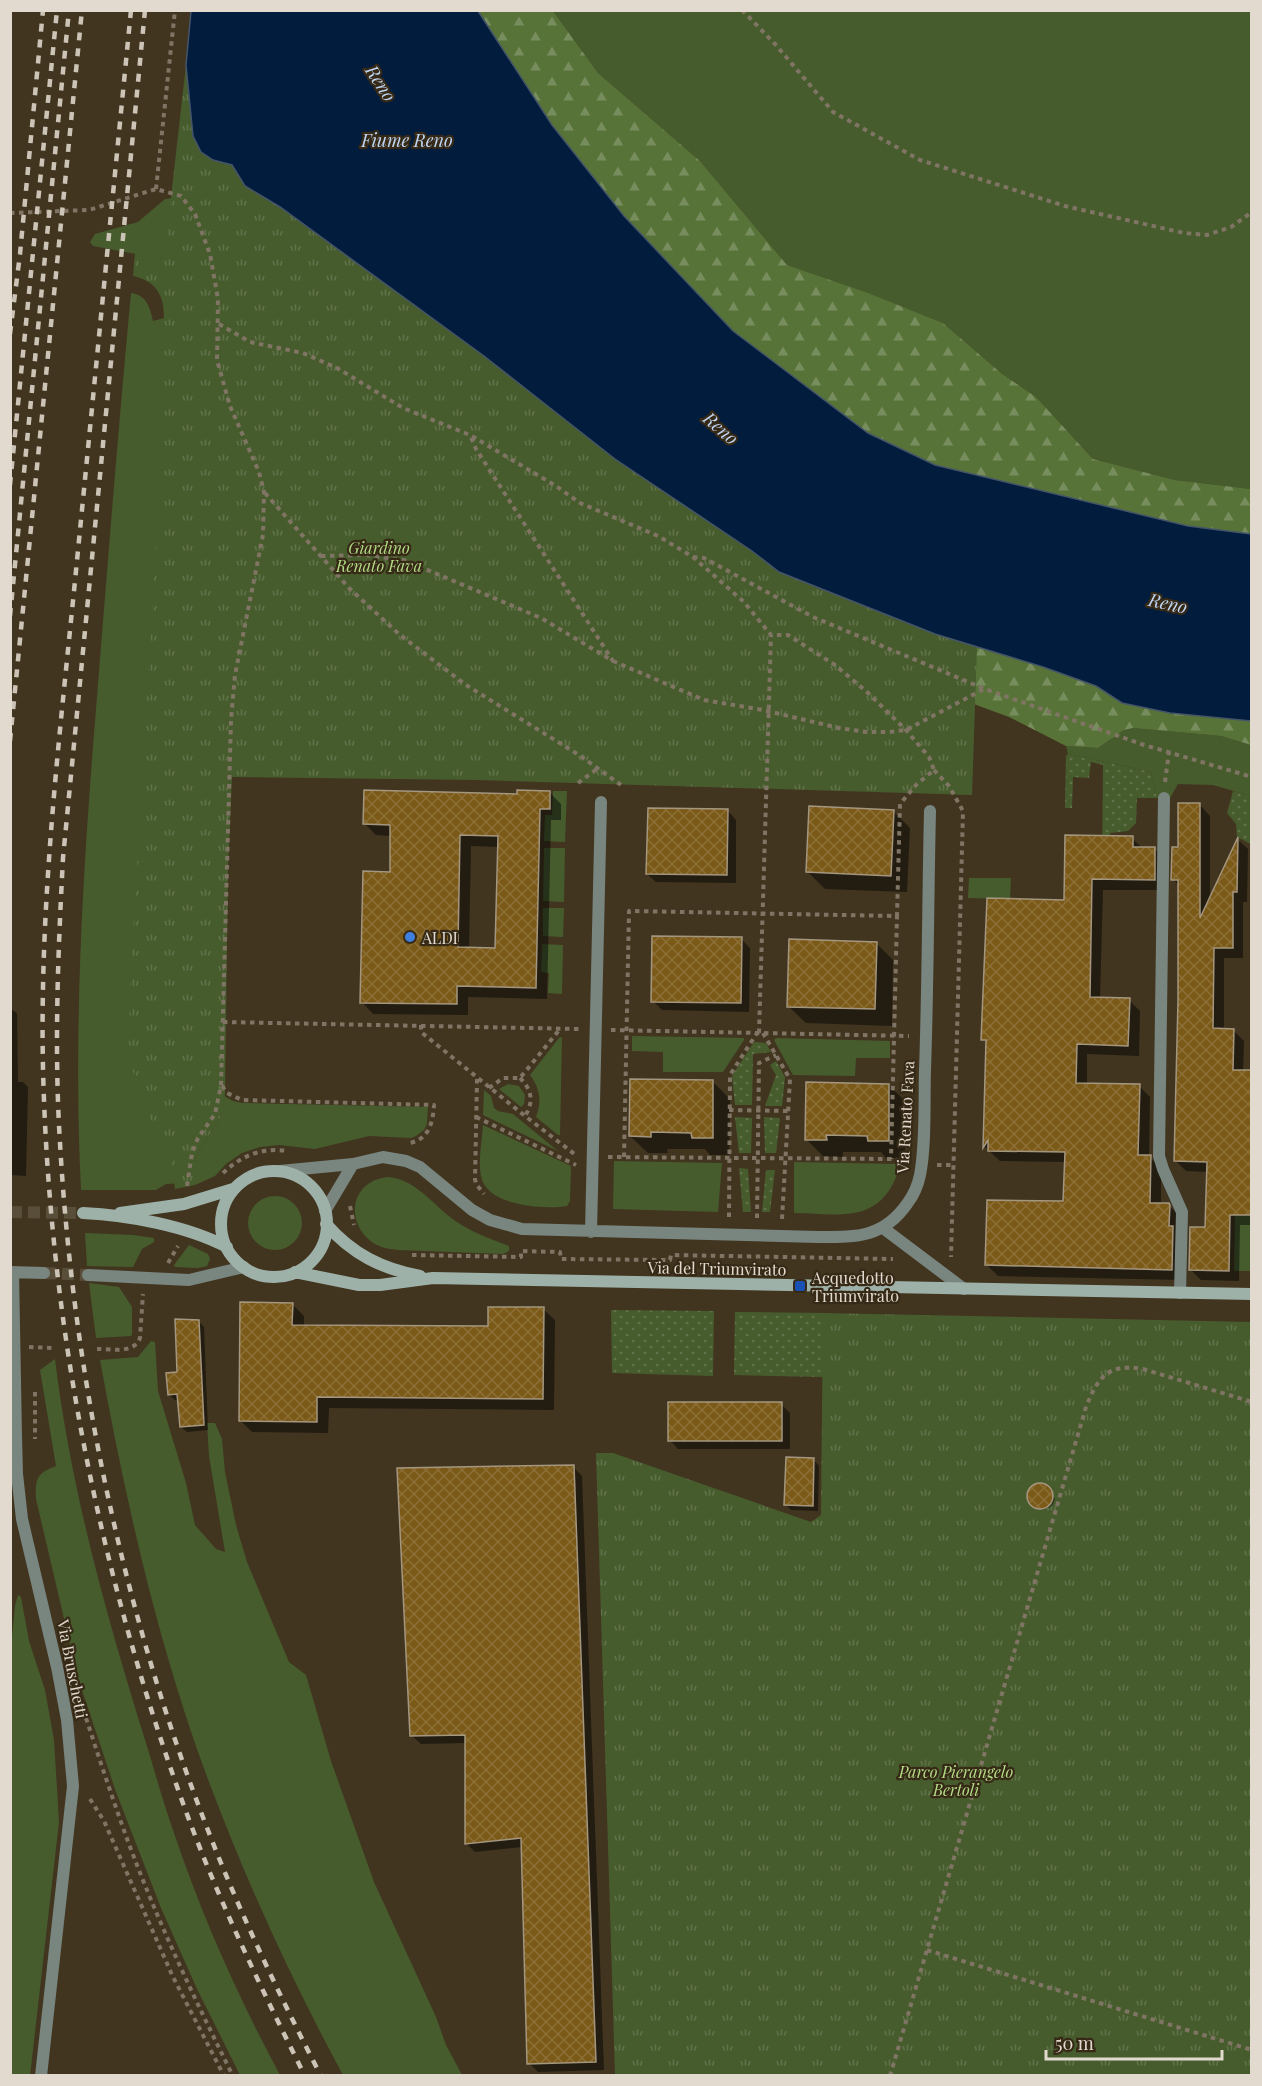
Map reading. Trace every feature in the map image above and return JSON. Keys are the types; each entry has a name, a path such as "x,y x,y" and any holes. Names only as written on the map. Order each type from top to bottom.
{"main road":[{"path":"83,1213 112,1214 184,1204 233,1189 261,1172 280,1171 302,1179 320,1198 325,1211 326,1234 318,1252 304,1267 286,1275 266,1276 244,1267 232,1256 227,1247 221,1224 226,1200 233,1189"},
{"path":"112,1214 203,1236 227,1247"},
{"name":"Via del Triumvirato","path":"326,1224 346,1245 365,1258 393,1270 433,1278"},
{"name":"Via del Triumvirato","path":"295,1272 359,1285 380,1285 433,1278 1251,1294"}],"street":[{"path":"1164,798 1159,1156 1182,1212 1180,1293"},
{"path":"591,1232 601,802"},
{"name":"Via Renato Fava","path":"280,1171 353,1164 383,1157 406,1161 420,1167 472,1209 490,1220 522,1228 591,1232 853,1237 883,1228 908,1202 917,1186 921,1163 930,811"},
{"path":"325,1211 353,1164"},
{"path":"883,1228 964,1289"},
{"path":"88,1275 189,1280 244,1267"},
{"path":"12,1272 44,1273"},
{"name":"Via Bruschetti","path":"12,1272 16,1474 22,1519 57,1667 67,1720 73,1786 40,2076"}],"path":[{"path":"156,189 175,10"},
{"path":"742,10 775,44 833,112 920,159 1065,206 1184,233 1207,235 1232,227 1251,212"},
{"path":"10,213 89,210 156,189 181,196 195,214 210,254 218,299 217,360 230,406 260,472 264,492 263,535 235,675 233,698 221,1085 215,1114 198,1138 192,1153 189,1181 184,1192"},
{"path":"219,324 250,342 303,353 337,368 403,408 470,435 556,486 580,503 648,532 693,557 744,602 771,635 760,1033 730,1075 729,1218 718,1218"},
{"path":"470,435 476,449 613,661"},
{"path":"264,492 348,588 400,635 466,685 579,755 621,785"},
{"path":"321,556 365,555 404,560 541,618 613,661 704,700 769,711 839,728 867,732 906,730 985,689"},
{"path":"693,557 704,558 813,617 985,689 1169,752 1251,777"},
{"path":"771,635 788,635 835,665 867,692 906,730 928,757 934,770 949,786 963,811 951,1264"},
{"path":"1164,798 1169,752"},
{"path":"578,783 597,769"},
{"path":"891,1159 900,804 916,785 934,770"},
{"path":"624,1157 629,911 897,916"},
{"path":"223,1022 926,1037"},
{"path":"421,1025 421,1032 577,1156 891,1159 954,1165"},
{"path":"520,1078 560,1029"},
{"path":"760,1033 790,1080 782,1219 793,1219"},
{"path":"758,1158 759,1063 776,1055"},
{"path":"477,1078 475,1179 480,1191 489,1199"},
{"path":"489,1088 503,1078 520,1078"},
{"path":"520,1078 530,1090 530,1108 525,1116"},
{"path":"221,1085 227,1093 242,1100 434,1104"},
{"path":"729,1110 788,1110"},
{"path":"476,1117 577,1166 577,1156"},
{"path":"608,1157 608,1167"},
{"path":"905,1173 906,1161"},
{"path":"936,1172 937,1165"},
{"path":"352,1196 349,1207 357,1233"},
{"path":"407,1255 521,1257 520,1243"},
{"path":"521,1251 560,1252 561,1259 670,1260"},
{"path":"98,1349 133,1348 138,1343 143,1294"},
{"path":"34,1356 34,1347 53,1347"},
{"path":"890,2076 1086,1407 1094,1388 1102,1376 1113,1369 1127,1366 1251,1402"},
{"path":"35,1386 35,1441"},
{"path":"84,1711 126,1836 146,1886 201,2011 233,2076"},
{"path":"73,1786 86,1793 104,1821 172,1977 224,2076"},
{"path":"927,1950 1251,2050"}],"green space":[{"path":"478,11 553,11 598,73 700,161 787,265 868,293 943,323 1001,373 1036,397 1093,459 1175,480 1251,489 1251,534 1188,526 935,465 868,433 733,331 624,216 552,125"},
{"path":"553,11 1251,11 1251,489 1175,480 1093,459 1036,397 1001,373 943,323 787,265 700,161 598,73"},
{"name":"Giardino Renato Fava","path":"186,65 193,135 213,160 232,165 245,186 283,209 484,356 615,459 752,551 779,572 935,634 977,647 972,795 478,780 232,777 228,867 225,1094 221,1116 200,1149 195,1162 195,1185 175,1189 171,1154 151,1120 128,1058 131,969 162,443 164,317 164,309 157,290 148,281 133,276 135,253 164,259"},
{"path":"245,186 280,207 484,356 935,634 1096,686 1122,703 1251,721 1251,745 1221,736 1133,728 1124,730 1098,748 1066,746 1009,717 944,693 289,335"},
{"path":"174,198 192,219 207,259 212,299 211,369 228,422 254,477 256,505 248,512 248,527 253,538 227,667 220,754 214,981 216,1073 214,1095 212,1106 186,1150 183,1183 166,1184 156,1190 81,1190 78,1070 83,889 131,293 144,299 153,321 168,317 192,329 198,328 204,285 185,263 93,246 90,242 95,234 138,222 165,199"},
{"path":"1133,728 1221,736 1251,745 1251,796 1213,785 1178,784 1170,798 1157,798 1151,772 1068,754 1066,746 1098,748 1124,730"},
{"path":"1068,754 1151,772 1157,798 1137,798 1136,823 1128,831 1110,833 1109,879 1102,879 1103,765 1091,762 1089,778 1073,777 1072,808 1065,808 1066,756"},
{"path":"553,791 567,791 565,842 544,841 545,815 552,815"},
{"path":"1233,791 1251,796 1251,844 1237,837 1236,824 1227,813"},
{"path":"544,848 565,848 564,902 543,901"},
{"path":"969,878 1011,878 1010,899 968,898"},
{"path":"543,908 564,908 563,937 543,936"},
{"path":"542,944 563,945 562,994 548,993 549,973 541,972"},
{"path":"632,1036 744,1038 744,1040 723,1072 663,1072 663,1052 632,1051"},
{"path":"562,1037 560,1135 558,1135 536,1117 539,1095 530,1075"},
{"path":"776,1038 890,1041 890,1058 856,1058 855,1076 793,1075 774,1040"},
{"path":"754,1042 766,1043 771,1052 753,1054 752,1105 735,1105 732,1076"},
{"path":"776,1061 785,1077 782,1106 765,1106 776,1075 770,1065"},
{"path":"508,1084 519,1086 525,1095 524,1104 521,1107 499,1089"},
{"path":"484,1090 491,1096 494,1108 513,1114 558,1151 483,1115"},
{"path":"224,1096 242,1103 428,1107 427,1124 424,1130 411,1138 369,1136 315,1149 279,1145 260,1147 242,1153 226,1164 215,1176 195,1185 195,1162 200,1149 221,1116"},
{"path":"735,1117 752,1118 751,1153 739,1153"},
{"path":"764,1117 780,1118 776,1153 765,1153"},
{"path":"483,1125 571,1166 570,1201 567,1206 545,1207 517,1204 493,1194 485,1186 480,1170"},
{"path":"614,1161 722,1163 718,1212 613,1209"},
{"path":"794,1162 897,1164 900,1167 892,1186 882,1199 871,1207 844,1214 794,1213"},
{"path":"739,1168 748,1169 751,1212 743,1212"},
{"path":"766,1170 775,1170 770,1212 762,1212"},
{"path":"389,1177 407,1182 457,1222 478,1234 509,1246 509,1251 503,1254 398,1250 375,1244 358,1226 355,1205 366,1186 376,1180"},
{"path":"275,1196 285,1198 294,1204 300,1213 302,1223 300,1233 294,1242 285,1248 275,1250 265,1248 256,1242 250,1233 248,1223 250,1213 256,1204 265,1198"},
{"path":"1251,1215 1251,1271 1234,1271 1235,1216"},
{"path":"85,1233 133,1235 154,1238 154,1242 142,1249 133,1267 87,1266"},
{"path":"189,1245 208,1254 210,1259 207,1266 175,1267 174,1265"},
{"path":"89,1283 119,1287 132,1307 131,1336 96,1338"},
{"path":"611,1310 714,1311 713,1376 612,1373"},
{"path":"735,1312 823,1313 823,1377 734,1375"},
{"name":"Parco Pierangelo Bertoli","path":"823,1313 1251,1322 1251,2075 615,2075 596,1453 613,1453 811,1522 821,1515"},
{"path":"151,1341 155,1342 158,1391 186,1483 195,1525 216,1549 225,1552 209,1456 207,1423 215,1423 222,1439 225,1472 236,1525 247,1562 289,1662 306,1675 331,1761 374,1882 436,2017 446,2045 462,2075 343,2075 288,1968 239,1857 191,1731 159,1626 132,1520 100,1360 138,1357"},
{"path":"55,1359 70,1457 92,1554 166,1809 221,1955 280,2075 240,2075 197,1989 161,1908 116,1792 78,1678 36,1499 38,1478 45,1471 56,1466 40,1370"},
{"path":"18,1595 21,1597 29,1641 45,1690 54,1740 59,1822 30,2076 10,2075 10,1657"}],"water":[{"name":"Fiume Reno","path":"191,11 478,11 552,125 624,216 733,331 868,433 935,465 1188,526 1251,534 1251,721 1170,713 1122,703 1096,686 935,634 779,572 752,551 615,459 484,356 280,207 245,186 232,165 213,160 201,152 193,136 186,65"}],"building":[{"name":"ALDI","path":"364,790 517,794 517,790 550,791 550,809 540,809 536,988 457,986 457,1004 360,1003 363,871 390,872 390,825 363,824","holes":["460,835 498,836 495,948 458,947"]},
{"path":"1178,803 1200,803 1200,918 1238,837 1237,892 1233,892 1233,948 1214,948 1213,1028 1234,1029 1233,1070 1251,1070 1251,1215 1230,1215 1229,1271 1189,1270 1190,1227 1205,1227 1207,1162 1174,1161 1178,880 1171,880 1172,847 1178,847"},
{"path":"809,806 894,810 891,876 806,872"},
{"path":"648,808 728,809 727,875 646,874"},
{"path":"1065,835 1133,836 1133,847 1155,847 1155,880 1092,879 1090,997 1130,998 1128,1046 1077,1044 1076,1083 1140,1084 1138,1155 1151,1155 1150,1203 1169,1203 1170,1205 1169,1226 1173,1226 1172,1270 985,1265 987,1200 1063,1201 1065,1152 988,1151 988,1140 983,1148 986,1040 981,1040 987,898 1064,900"},
{"path":"652,936 742,937 741,1003 651,1002"},
{"path":"789,939 877,942 875,1009 787,1007"},
{"path":"630,1079 713,1080 713,1138 692,1138 691,1133 651,1132 651,1137 629,1136"},
{"path":"806,1082 889,1084 889,1141 868,1141 867,1136 826,1135 827,1140 805,1140"},
{"path":"240,1302 293,1303 292,1325 488,1326 488,1307 544,1307 543,1399 317,1397 317,1422 239,1421"},
{"path":"175,1319 199,1320 204,1425 180,1427 177,1394 168,1395 166,1373 177,1372"},
{"path":"668,1402 782,1402 782,1441 668,1441"},
{"path":"786,1457 814,1458 813,1506 784,1505"},
{"path":"574,1465 596,2062 527,2064 521,1838 465,1844 465,1735 410,1736 397,1468"},
{"path":"1040,1483 1049,1487 1053,1496 1049,1505 1040,1509 1031,1505 1027,1496 1031,1487"}],"tunnel":[{"path":"10,1212 83,1213"},
{"path":"44,1273 88,1275"}],"railway":[{"path":"10,334 20,254 43,10"},
{"path":"10,485 57,10"},
{"path":"10,616 69,10"},
{"path":"10,741 82,10"},
{"path":"131,10 50,845 43,973 44,1100 49,1189 70,1365 85,1452 126,1625 152,1711 193,1831 238,1937 305,2076"},
{"path":"145,10 63,858 58,965 57,1072 67,1235 78,1327 111,1510 133,1600 159,1689 188,1777 221,1863 269,1971 321,2076"}],"place":[{"name":"ALDI","path":"410,937"},
{"name":"Acquedotto Triumvirato","path":"800,1286"}],"water label":[{"name":"Reno","path":"381,83"},
{"name":"Reno","path":"721,428"},
{"name":"Reno","path":"1168,603"}]}
